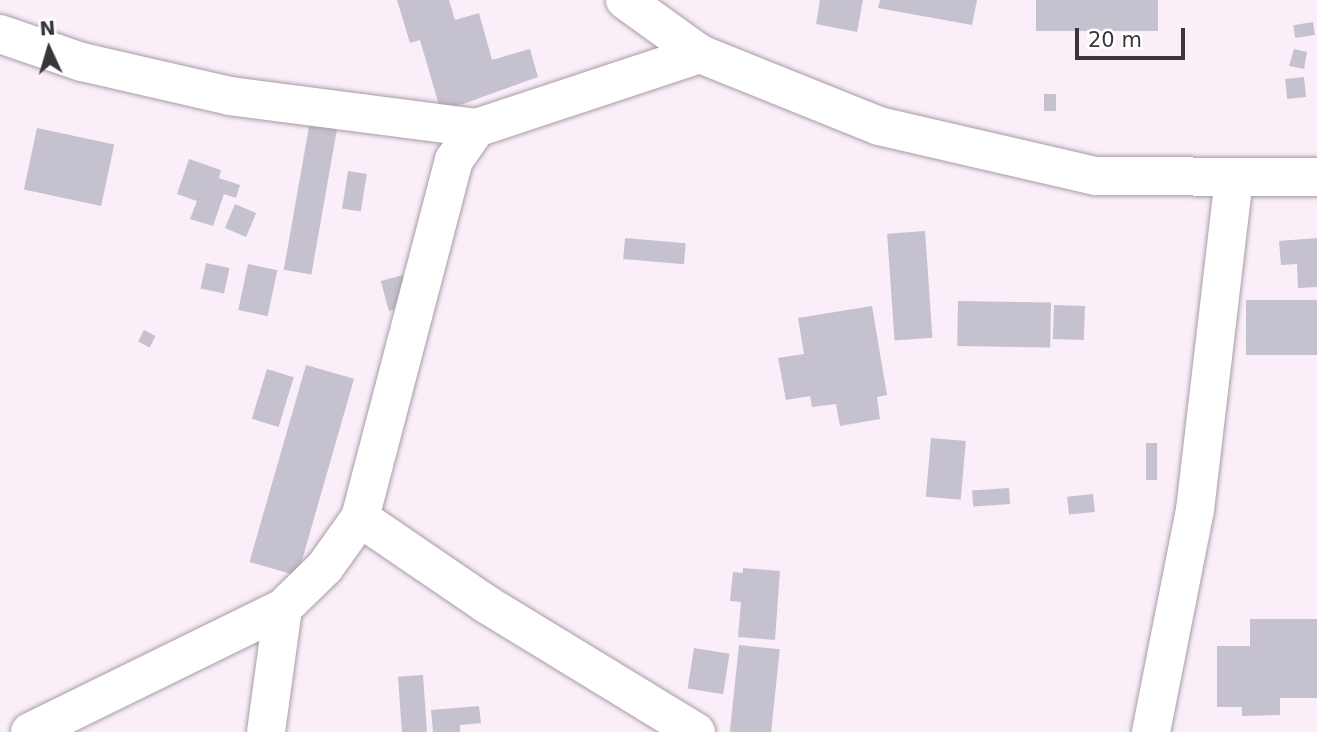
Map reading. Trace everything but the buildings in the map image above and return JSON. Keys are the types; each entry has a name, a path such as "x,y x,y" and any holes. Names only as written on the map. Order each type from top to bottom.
{"street":[{"path":"625,0 699,54 879,126 1096,176 1234,179 1317,177"},
{"path":"0,34 82,62 230,96 476,128 699,54"},
{"path":"30,732 283,608 325,567 360,518 454,160 476,128"},
{"path":"1151,732 1195,510 1234,179"},
{"path":"360,518 486,604 695,732"},
{"path":"266,732 283,608"}]}
